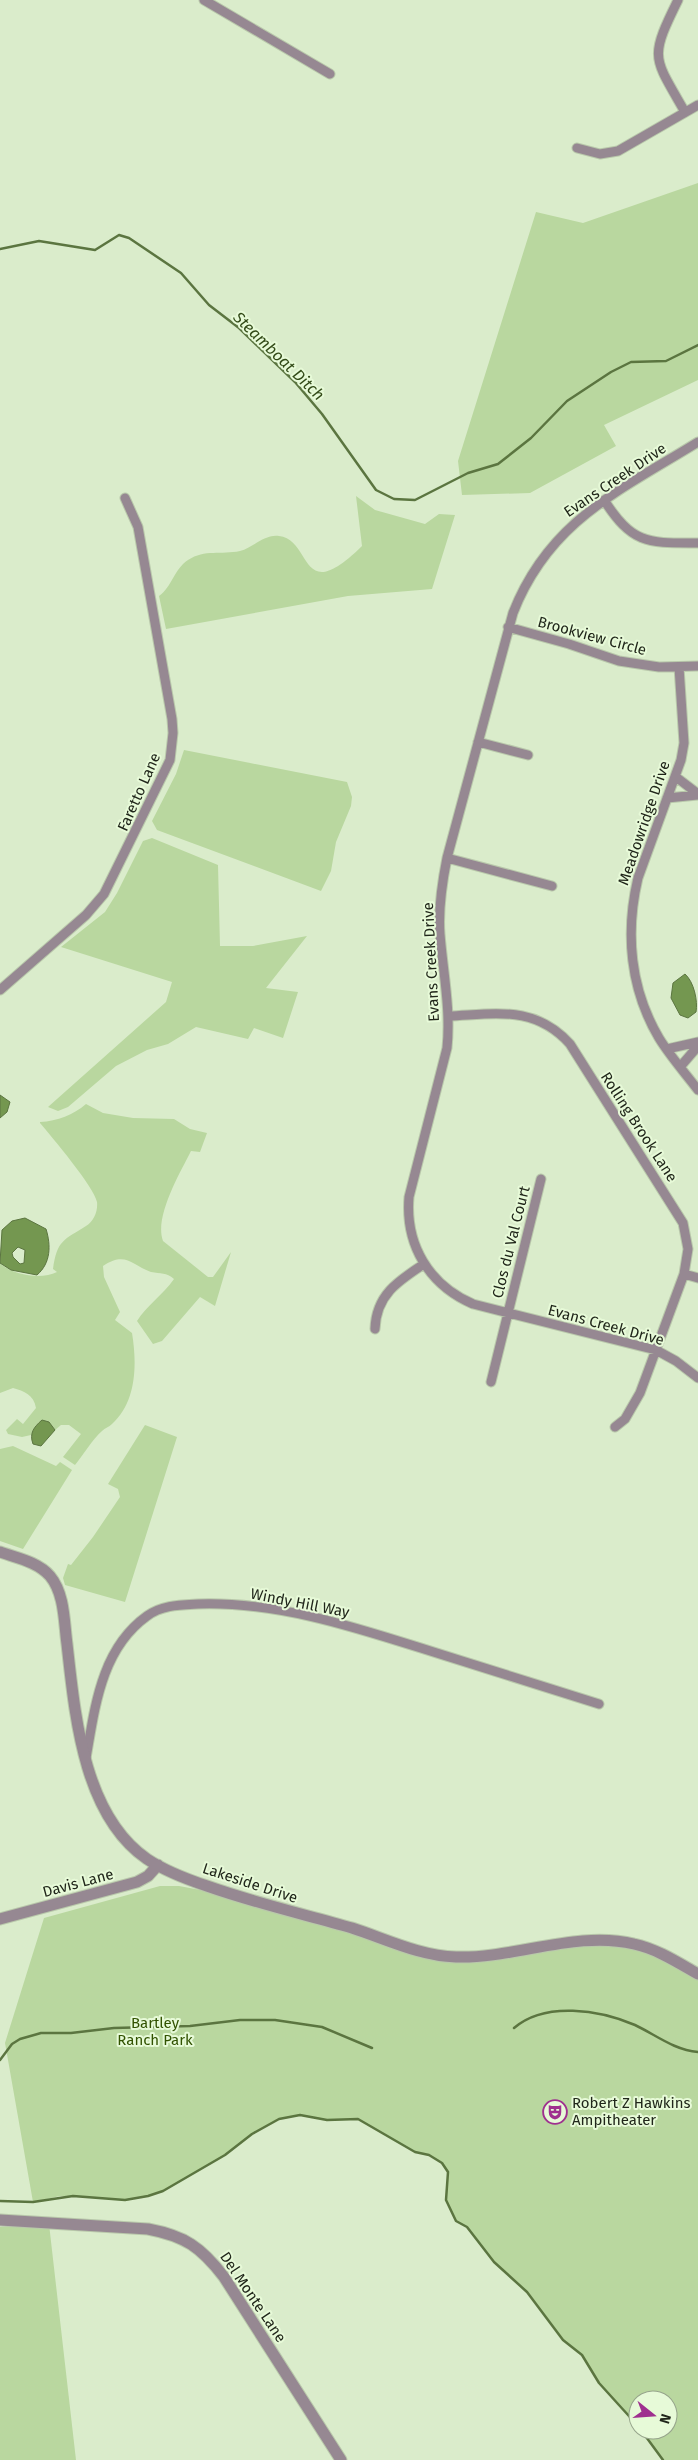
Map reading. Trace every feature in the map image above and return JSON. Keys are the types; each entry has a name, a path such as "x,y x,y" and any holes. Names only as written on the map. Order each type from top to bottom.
{"street":[{"path":"204,0 330,74"},
{"path":"678,0 660,37 658,56 663,74 685,112"},
{"path":"577,148 600,154 618,150 698,105"},
{"name":"Evans Creek Drive","path":"698,442 604,500 568,528 541,559 520,595 508,628 447,858 441,888 440,925 449,1016 446,1048 409,1197 408,1212 412,1239 424,1264 438,1282 460,1298 508,1313 656,1350 676,1361 698,1378"},
{"name":"Faretto Lane","path":"0,990 96,905 112,881 170,760 173,733 172,720 138,527 125,498"},
{"path":"604,500 620,523 638,537 660,543 698,543"},
{"name":"Brookview Circle","path":"508,628 569,644 619,661 639,665 698,666"},
{"name":"Meadowridge Drive","path":"679,667 684,743 676,777 638,878 634,897 631,940 635,981 651,1024 698,1090"},
{"path":"478,742 528,755"},
{"path":"676,777 698,794"},
{"path":"667,798 698,794"},
{"path":"447,858 552,886"},
{"name":"Rolling Brook Lane","path":"449,1016 516,1014 542,1021 562,1035 570,1044 677,1212 686,1236 688,1249 684,1274 632,1408 625,1419 615,1427"},
{"path":"667,1049 698,1042"},
{"path":"680,1067 698,1046"},
{"name":"Clos du Val Court","path":"491,1382 541,1178"},
{"path":"375,1329 375,1318 384,1295 401,1279 424,1264"},
{"path":"684,1274 698,1278"},
{"name":"Lakeside Drive","path":"0,1552 44,1570 53,1581 58,1593 78,1727 86,1760 102,1803 117,1830 137,1851 158,1865 178,1876 243,1898 433,1954 471,1957 584,1942 618,1941 648,1948 698,1974"},
{"name":"Windy Hill Way","path":"86,1760 95,1699 109,1664 123,1642 140,1621 154,1612 172,1606 210,1604 243,1606 322,1618 599,1704"},
{"name":"Davis Lane","path":"0,1919 137,1882 148,1876 158,1865"},
{"name":"Del Monte Lane","path":"0,2220 148,2228 166,2232 193,2244 204,2252 224,2277 341,2460"}],"green space":[{"path":"698,183 698,380 604,425 616,446 530,493 462,495 458,461 536,212 583,223"},
{"path":"356,496 375,510 425,524 439,514 455,515 432,589 348,596 166,629 159,596 167,588 183,564 194,557 207,553 240,551 268,537 279,536 290,540 310,566 317,571 327,571 342,564 362,546"},
{"path":"184,750 347,782 352,797 351,806 336,842 331,871 321,891 157,830 152,821 176,774"},
{"path":"152,838 218,865 220,946 253,946 307,936 266,988 298,992 283,1038 254,1028 248,1039 196,1027 168,1044 147,1050 116,1066 68,1107 58,1111 48,1107 166,1002 172,982 61,947 105,912 117,893 143,841"},
{"path":"86,1104 103,1113 133,1118 174,1119 190,1129 207,1133 200,1152 191,1151 170,1195 162,1220 161,1231 163,1241 208,1277 213,1277 231,1252 215,1306 200,1297 162,1341 153,1344 137,1321 174,1279 166,1274 151,1272 123,1259 103,1266 104,1277 120,1312 115,1320 132,1333 134,1345 133,1382 131,1393 120,1415 98,1435 75,1465 63,1457 81,1434 69,1425 61,1425 55,1430 49,1422 36,1425 31,1435 22,1437 8,1434 6,1430 17,1419 23,1424 36,1408 31,1397 21,1391 13,1388 0,1393 0,1263 12,1271 27,1275 43,1276 57,1272 53,1269 59,1246 93,1219 97,1202 89,1185 40,1123 65,1117"},
{"path":"145,1425 177,1437 125,1602 65,1585 63,1578 68,1564 71,1565 93,1537 120,1497 118,1489 108,1484"},
{"path":"13,1446 56,1466 60,1462 72,1470 23,1549 0,1541 0,1449"},
{"name":"Bartley Ranch Park","path":"160,1886 179,1886 227,1895 423,1955 583,1943 638,1946 698,1975 698,2460 663,2460 648,2440 678,2440 678,2390 628,2390 628,2415 599,2383 582,2355 563,2340 527,2292 494,2262 467,2227 456,2221 446,2200 448,2172 442,2163 429,2155 415,2152 358,2119 327,2120 300,2115 279,2119 252,2134 225,2155 163,2191 148,2196 125,2200 60,2196 33,2202 5,2043 44,1918"},
{"path":"49,2224 76,2460 0,2460 0,2227"}],"shaded area":[{"path":"685,974 695,992 696,1003 696,1012 688,1018 680,1015 671,998 673,983"},
{"path":"0,1095 10,1102 7,1112 0,1118"},
{"path":"25,1218 46,1229 49,1241 49,1254 45,1265 37,1275 11,1270 0,1263 2,1230 12,1221","holes":["18,1247 25,1250 24,1263 20,1264 13,1257 12,1253"]},
{"path":"42,1420 49,1422 55,1430 41,1446 33,1444 32,1433"}],"waterway":[{"name":"Steamboat Ditch","path":"0,249 39,241 95,250 119,235 129,238 181,273 209,305 239,328 295,382 322,414 376,490 394,499 415,500 468,473 498,464 531,438 567,401 611,372 631,362 666,361 698,345"},
{"path":"514,2028 541,2014 557,2011 590,2012 606,2015 635,2025 673,2045 698,2052"},
{"path":"0,2060 12,2044 20,2039 41,2033 71,2033 114,2028 190,2026 240,2020 275,2020 322,2027 372,2048"},
{"path":"0,2201 33,2202 73,2196 125,2200 148,2196 163,2191 225,2155 252,2134 279,2119 300,2115 327,2120 358,2119 415,2152 429,2155 442,2163 448,2172 446,2200 456,2221 467,2227 494,2262 527,2292 563,2340 582,2355 599,2383 628,2415"},
{"path":"648,2440 663,2460"}],"place":[{"name":"Robert Z Hawkins Ampitheater","path":"555,2112"}]}
